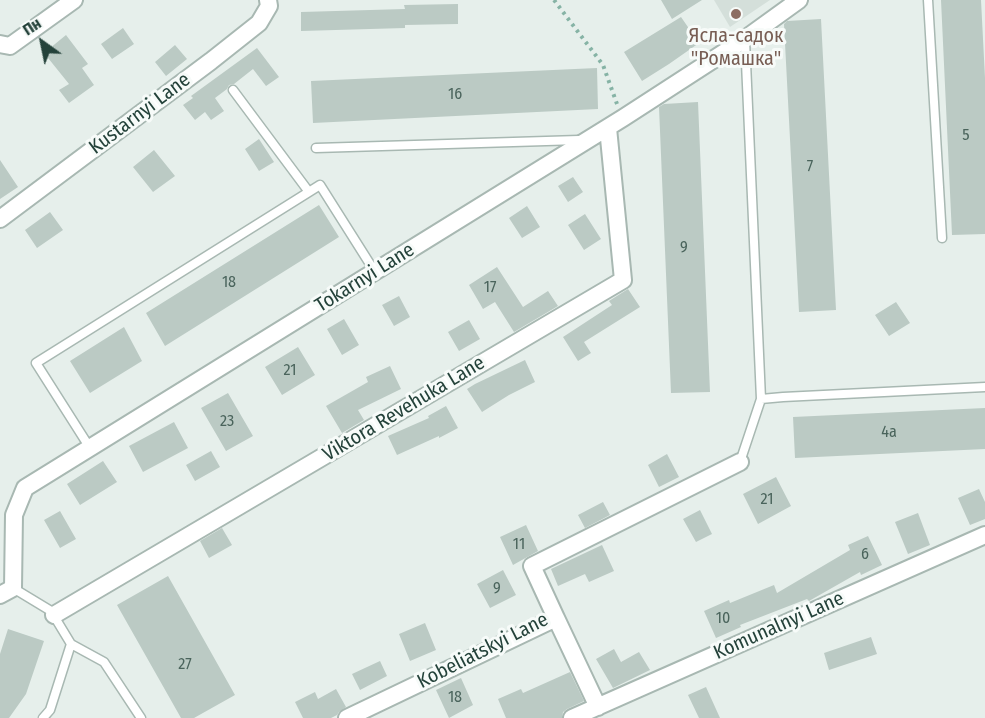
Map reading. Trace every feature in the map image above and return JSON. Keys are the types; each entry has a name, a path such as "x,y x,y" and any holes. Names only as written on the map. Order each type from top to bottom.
{"street":[{"path":"0,44 10,46 74,0"},
{"name":"Kustarnyi Lane","path":"0,219 259,23 269,6 268,0"},
{"name":"Tokarnyi Lane","path":"7,592 14,515 25,488 608,128 745,39 800,0"},
{"name":"Viktora Revehuka Lane","path":"54,615 623,280 608,128"},
{"name":"Kobeliatskyi Lane","path":"347,718 556,618 532,566 740,462"},
{"name":"Komunalnyi Lane","path":"572,718 985,535"},
{"path":"556,618 598,707"}],"lane":[{"path":"928,0 942,238"},
{"path":"740,462 761,399 745,39"},
{"path":"233,90 309,192"},
{"path":"316,148 588,140"},
{"path":"90,449 36,363 320,184 375,272"},
{"path":"761,399 985,387"},
{"path":"7,592 51,611 71,644 104,662 141,718"},
{"path":"43,718 50,710 71,644"}],"path":[{"path":"555,0 603,65 623,118"}],"shaded area":[{"name":"Ясла-садок \"Ромашка\"","path":"714,0 770,0 730,27"}],"building":[{"path":"661,0 702,0 672,19"},
{"path":"941,0 981,0 985,78 985,234 952,235"},
{"path":"458,4 458,24 301,31 301,12 405,9 404,5"},
{"path":"681,17 699,43 642,81 624,52"},
{"path":"821,19 836,310 799,312 784,24 787,21"},
{"path":"123,28 134,44 112,59 101,44"},
{"path":"66,35 88,64 82,68 94,85 69,103 59,90 69,84 44,53"},
{"path":"175,45 187,59 166,76 155,62"},
{"path":"257,48 279,77 266,86 253,69 234,84 229,85 215,98 224,111 211,120 205,112 195,120 183,105 193,98 191,96"},
{"path":"597,68 598,109 313,123 311,81"},
{"path":"698,102 710,392 671,393 659,107 664,104"},
{"path":"259,139 274,162 259,171 245,149"},
{"path":"154,150 175,176 153,192 133,167"},
{"path":"0,160 18,187 0,199"},
{"path":"573,177 583,192 568,202 558,186"},
{"path":"319,205 339,237 165,346 146,313"},
{"path":"527,206 540,227 522,238 509,218"},
{"path":"50,212 63,230 37,248 25,230"},
{"path":"585,214 601,239 584,250 568,225"},
{"path":"497,267 523,307 548,291 558,306 514,332 495,302 483,309 469,285"},
{"path":"628,289 640,307 584,342 591,353 578,361 563,337 612,305 609,301"},
{"path":"399,296 410,317 394,326 382,305"},
{"path":"896,302 910,323 889,336 875,315"},
{"path":"344,319 359,345 342,355 327,329"},
{"path":"469,320 480,339 459,351 448,332"},
{"path":"124,327 142,361 90,393 70,361"},
{"path":"298,347 315,375 282,395 265,367"},
{"path":"525,360 535,382 482,412 467,389"},
{"path":"390,366 401,389 358,410 364,420 342,433 326,406 368,382 366,377"},
{"path":"228,393 253,436 226,451 201,408"},
{"path":"446,406 458,428 397,455 388,436 429,418 428,416"},
{"path":"985,408 985,449 795,458 793,417"},
{"path":"174,422 188,448 143,472 129,446"},
{"path":"211,451 220,467 195,481 186,465"},
{"path":"667,454 679,477 659,487 648,465"},
{"path":"103,461 117,482 80,505 67,484"},
{"path":"776,477 791,506 758,524 743,494"},
{"path":"979,489 985,502 985,519 970,525 958,498"},
{"path":"603,502 610,515 585,528 578,515"},
{"path":"700,510 712,534 696,542 683,519"},
{"path":"60,511 76,539 60,548 44,520"},
{"path":"918,513 930,545 908,554 895,522"},
{"path":"526,525 538,551 513,565 500,537"},
{"path":"222,528 232,545 209,558 200,541"},
{"path":"868,536 882,565 861,575 860,572 809,601 807,599 740,625 741,627 716,638 704,611 774,585 777,593 850,550 848,545"},
{"path":"602,545 614,571 589,582 585,574 558,586 551,569"},
{"path":"503,570 516,595 490,608 477,584"},
{"path":"168,576 235,695 194,718 181,718 117,605"},
{"path":"425,623 436,650 410,661 399,634"},
{"path":"8,629 44,641 26,694 9,718 0,718 0,654"},
{"path":"871,637 877,654 829,670 824,653"},
{"path":"614,649 621,662 639,652 650,670 613,688 596,659"},
{"path":"380,661 387,676 360,690 352,674"},
{"path":"570,672 584,701 563,712 562,718 506,718 498,699 521,689 523,693"},
{"path":"461,678 473,705 449,718 436,690"},
{"path":"706,687 720,718 699,718 688,695"},
{"path":"336,689 346,707 337,715 331,718 303,718 295,702 315,692 318,699"}],"place":[{"name":"Ясла-садок \"Ромашка\"","path":"736,14"}]}
